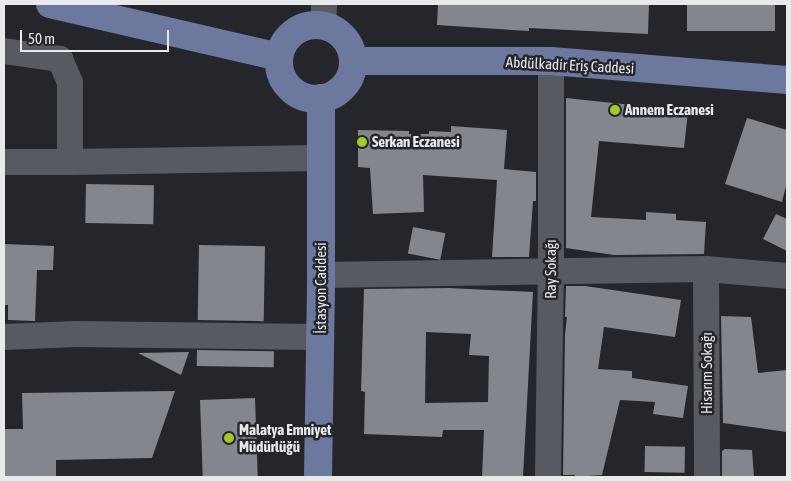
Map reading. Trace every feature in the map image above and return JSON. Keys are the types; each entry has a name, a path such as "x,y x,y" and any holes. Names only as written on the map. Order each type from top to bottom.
{"main road":[{"path":"50,4 279,57"},
{"path":"323,15 334,30 344,38 350,49 353,61 351,73 346,84 337,93 321,98 301,97 283,81 279,70 279,57 282,46 289,36 299,29 311,26 323,15"},
{"name":"Abdülkadir Eriş Caddesi","path":"353,61 551,62 787,80"},
{"name":"İstasyon Caddesi","path":"318,477 321,98"}],"street":[{"path":"4,51 60,59 70,83 70,162"},
{"name":"Ray Sokağı","path":"548,477 551,272 551,62"},
{"path":"4,162 320,158"},
{"path":"321,275 706,270 787,276"},
{"name":"Hisarım Sokağı","path":"706,270 707,477"},
{"path":"4,337 76,334 320,337"}],"building":[{"path":"438,4 649,4 648,34 529,28 529,31 437,25"},
{"path":"687,4 775,4 775,31 687,31"},
{"path":"566,98 688,111 684,148 599,141 591,217 646,220 646,212 676,214 676,220 706,222 704,254 614,255 566,248"},
{"path":"747,118 787,130 787,182 782,202 725,184"},
{"path":"451,126 507,130 504,169 536,172 536,201 533,201 529,257 492,257 497,180 423,175 424,212 373,214 370,168 358,167 358,130 409,131 409,134 429,134 429,131 451,132"},
{"path":"86,184 154,185 153,224 85,223"},
{"path":"776,214 787,219 787,251 763,239"},
{"path":"413,227 445,233 440,260 408,254"},
{"path":"4,244 54,246 53,270 37,270 35,321 8,320 8,305 4,305"},
{"path":"199,245 265,246 264,321 198,320"},
{"path":"566,286 585,286 681,300 675,337 604,327 598,369 632,371 632,378 688,386 683,418 653,414 655,402 620,400 602,475 575,477 575,475 563,475"},
{"path":"449,288 533,292 523,477 482,477 484,430 443,430 442,437 364,434 365,392 361,391 364,289","holes":["426,332 471,334 469,355 489,356 488,402 425,403"]},
{"path":"721,316 751,317 758,373 787,370 787,432 723,423"},
{"path":"197,350 274,351 274,367 197,366"},
{"path":"189,352 181,375 138,353"},
{"path":"175,391 152,458 56,460 56,477 4,477 4,429 23,429 22,393"},
{"name":"Malatya Emniyet Müdürlüğü","path":"255,398 258,477 203,477 200,400"},
{"path":"645,446 685,447 685,473 645,472"},
{"path":"725,449 752,450 754,477 722,477 722,451"}],"place":[{"name":"Annem Eczanesi","path":"615,110"},
{"name":"Serkan Eczanesi","path":"362,142"},
{"name":"Malatya Emniyet Müdürlüğü","path":"229,438"}]}
